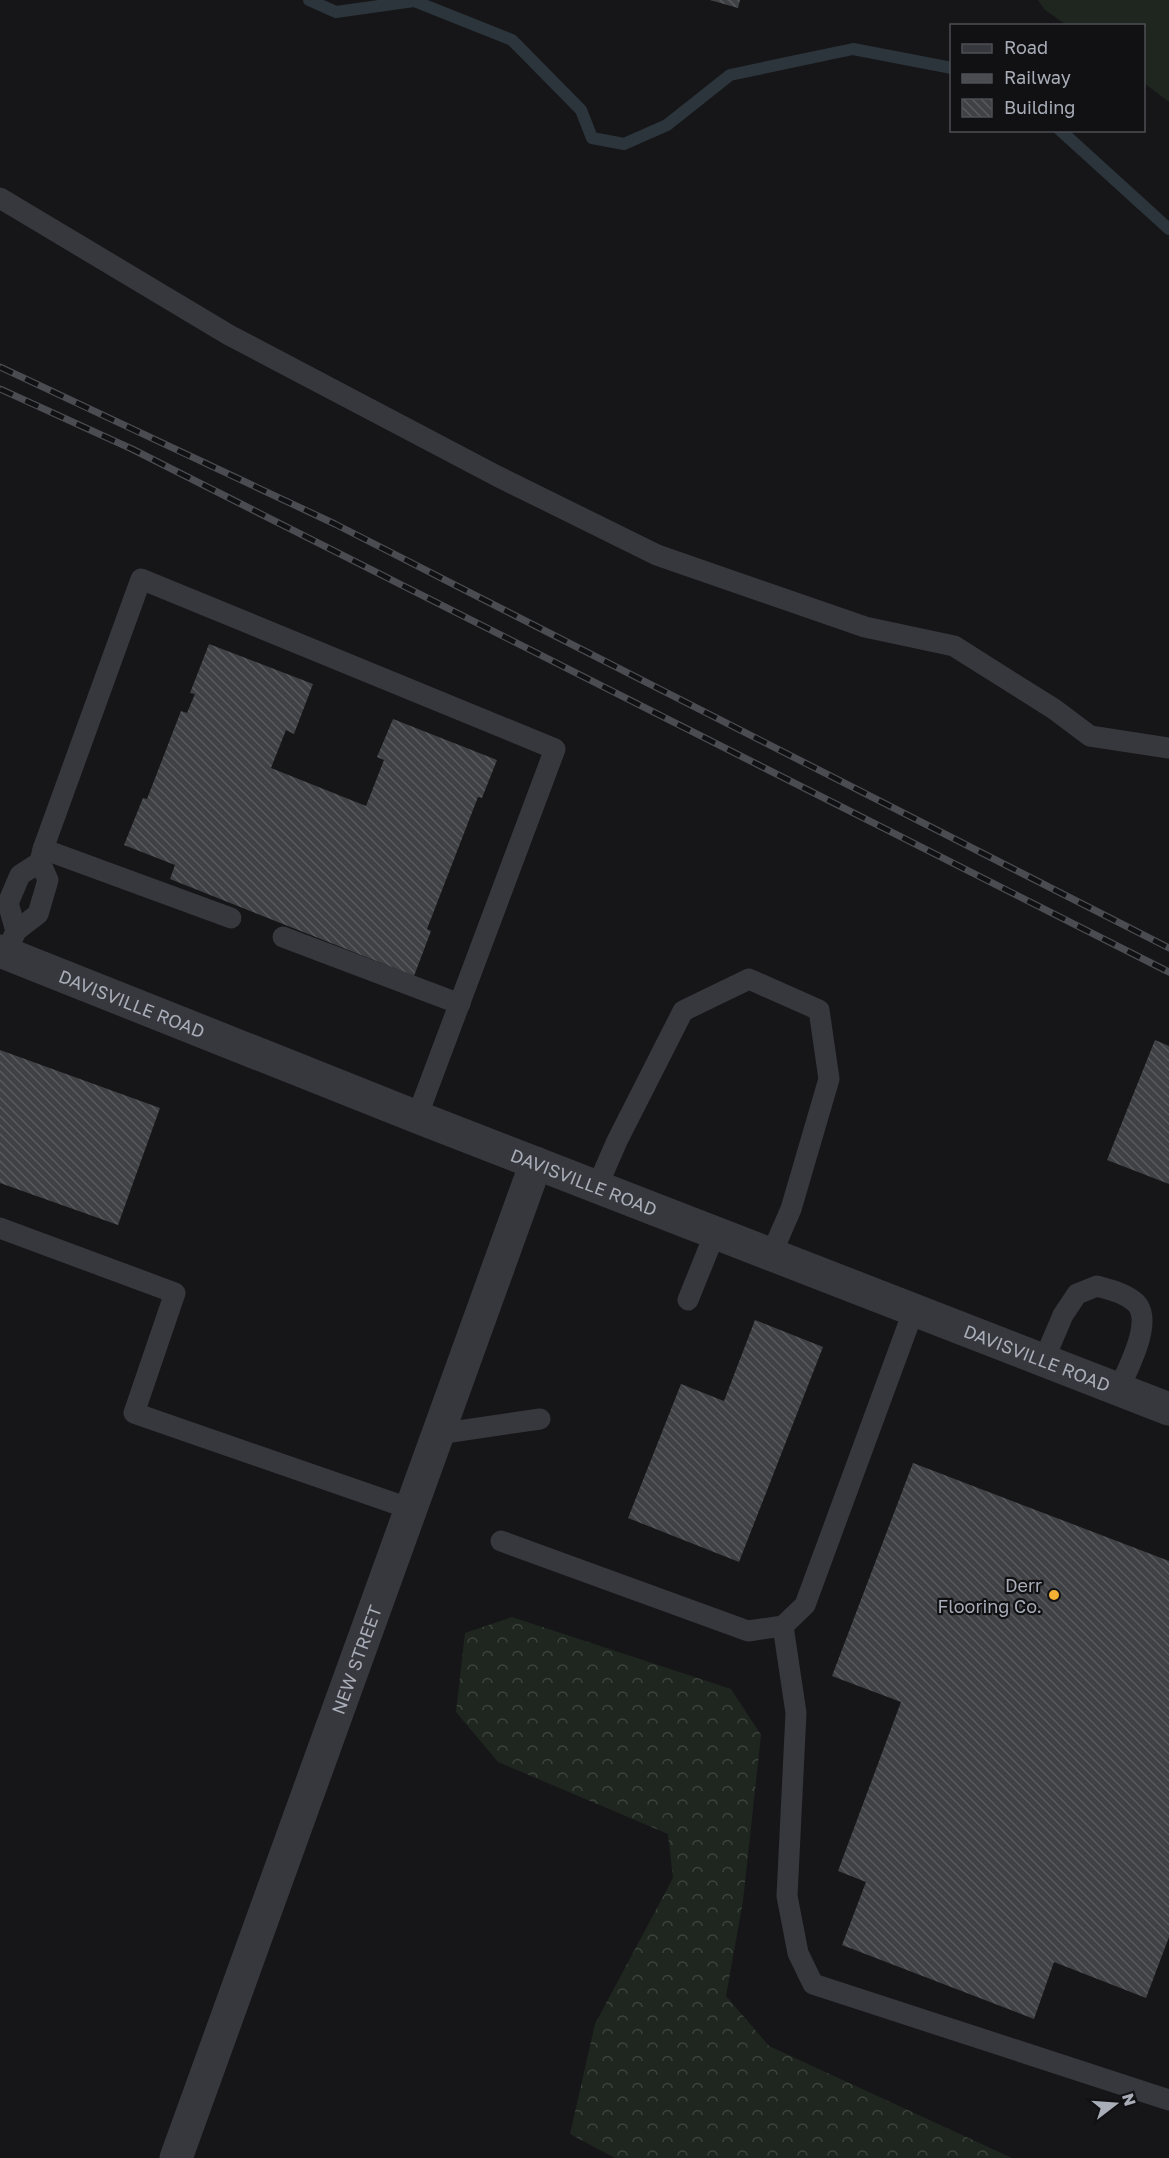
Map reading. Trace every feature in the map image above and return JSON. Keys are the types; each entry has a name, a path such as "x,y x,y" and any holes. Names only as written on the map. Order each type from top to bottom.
{"street":[{"name":"DAVISVILLE ROAD","path":"7,945 417,1117 913,1312 1169,1409"},
{"name":"NEW STREET","path":"176,2158 536,1163"}],"lane":[{"path":"0,198 229,335 496,476 657,555 865,627 954,646 1054,709 1090,736 1169,748"},
{"path":"7,945 8,903 20,875 41,855 141,579 555,748 417,1117"},
{"path":"41,855 231,918"},
{"path":"7,945 38,914 48,880 41,855"},
{"path":"283,937 460,1004"},
{"path":"597,1187 617,1141 683,1011 749,979 819,1010 829,1079 791,1209 771,1255"},
{"path":"0,1228 175,1293 134,1413 411,1509"},
{"path":"688,1300 715,1233"},
{"path":"1043,1362 1063,1315 1077,1294 1097,1286 1122,1293 1137,1304 1144,1323 1118,1391"},
{"path":"501,1541 748,1631 783,1626 805,1605 913,1312"},
{"path":"438,1434 540,1419"},
{"path":"783,1626 796,1713 787,1896 798,1953 813,1984 1169,2100"}],"green space":[{"path":"1038,0 1169,0 1169,102 1145,84 1145,24 1065,24 1044,9"},
{"path":"512,1617 731,1689 761,1735 743,1901 726,1996 769,2046 1012,2158 615,2158 570,2134 595,2024 673,1878 668,1834 498,1762 456,1712 465,1633"}],"building":[{"path":"710,0 740,0 738,8"},
{"path":"209,644 313,684 294,734 286,730 271,768 366,806 384,760 377,757 393,719 497,760 482,798 478,797 427,929 431,931 414,976 170,879 175,865 124,845 143,798 147,799 181,711 187,713 195,694 190,693"},
{"path":"1155,1040 1169,1046 1169,1184 1107,1160"},
{"path":"0,1050 160,1108 118,1225 0,1183"},
{"path":"755,1320 823,1347 739,1562 628,1518 681,1384 724,1401"},
{"path":"913,1463 1169,1561 1169,1937 1146,1998 1054,1962 1034,2019 842,1945 866,1882 838,1871 901,1702 832,1676"}],"waterway":[{"path":"309,0 336,12 414,1 512,40 581,110 592,138 624,144 667,125 730,75 853,49 950,68"},
{"path":"1062,132 1169,229"}],"railway":[{"path":"0,367 335,524 1169,948"},
{"path":"0,389 132,449 1169,972"}],"place":[{"name":"Derr Flooring Co.","path":"1054,1595"}]}
